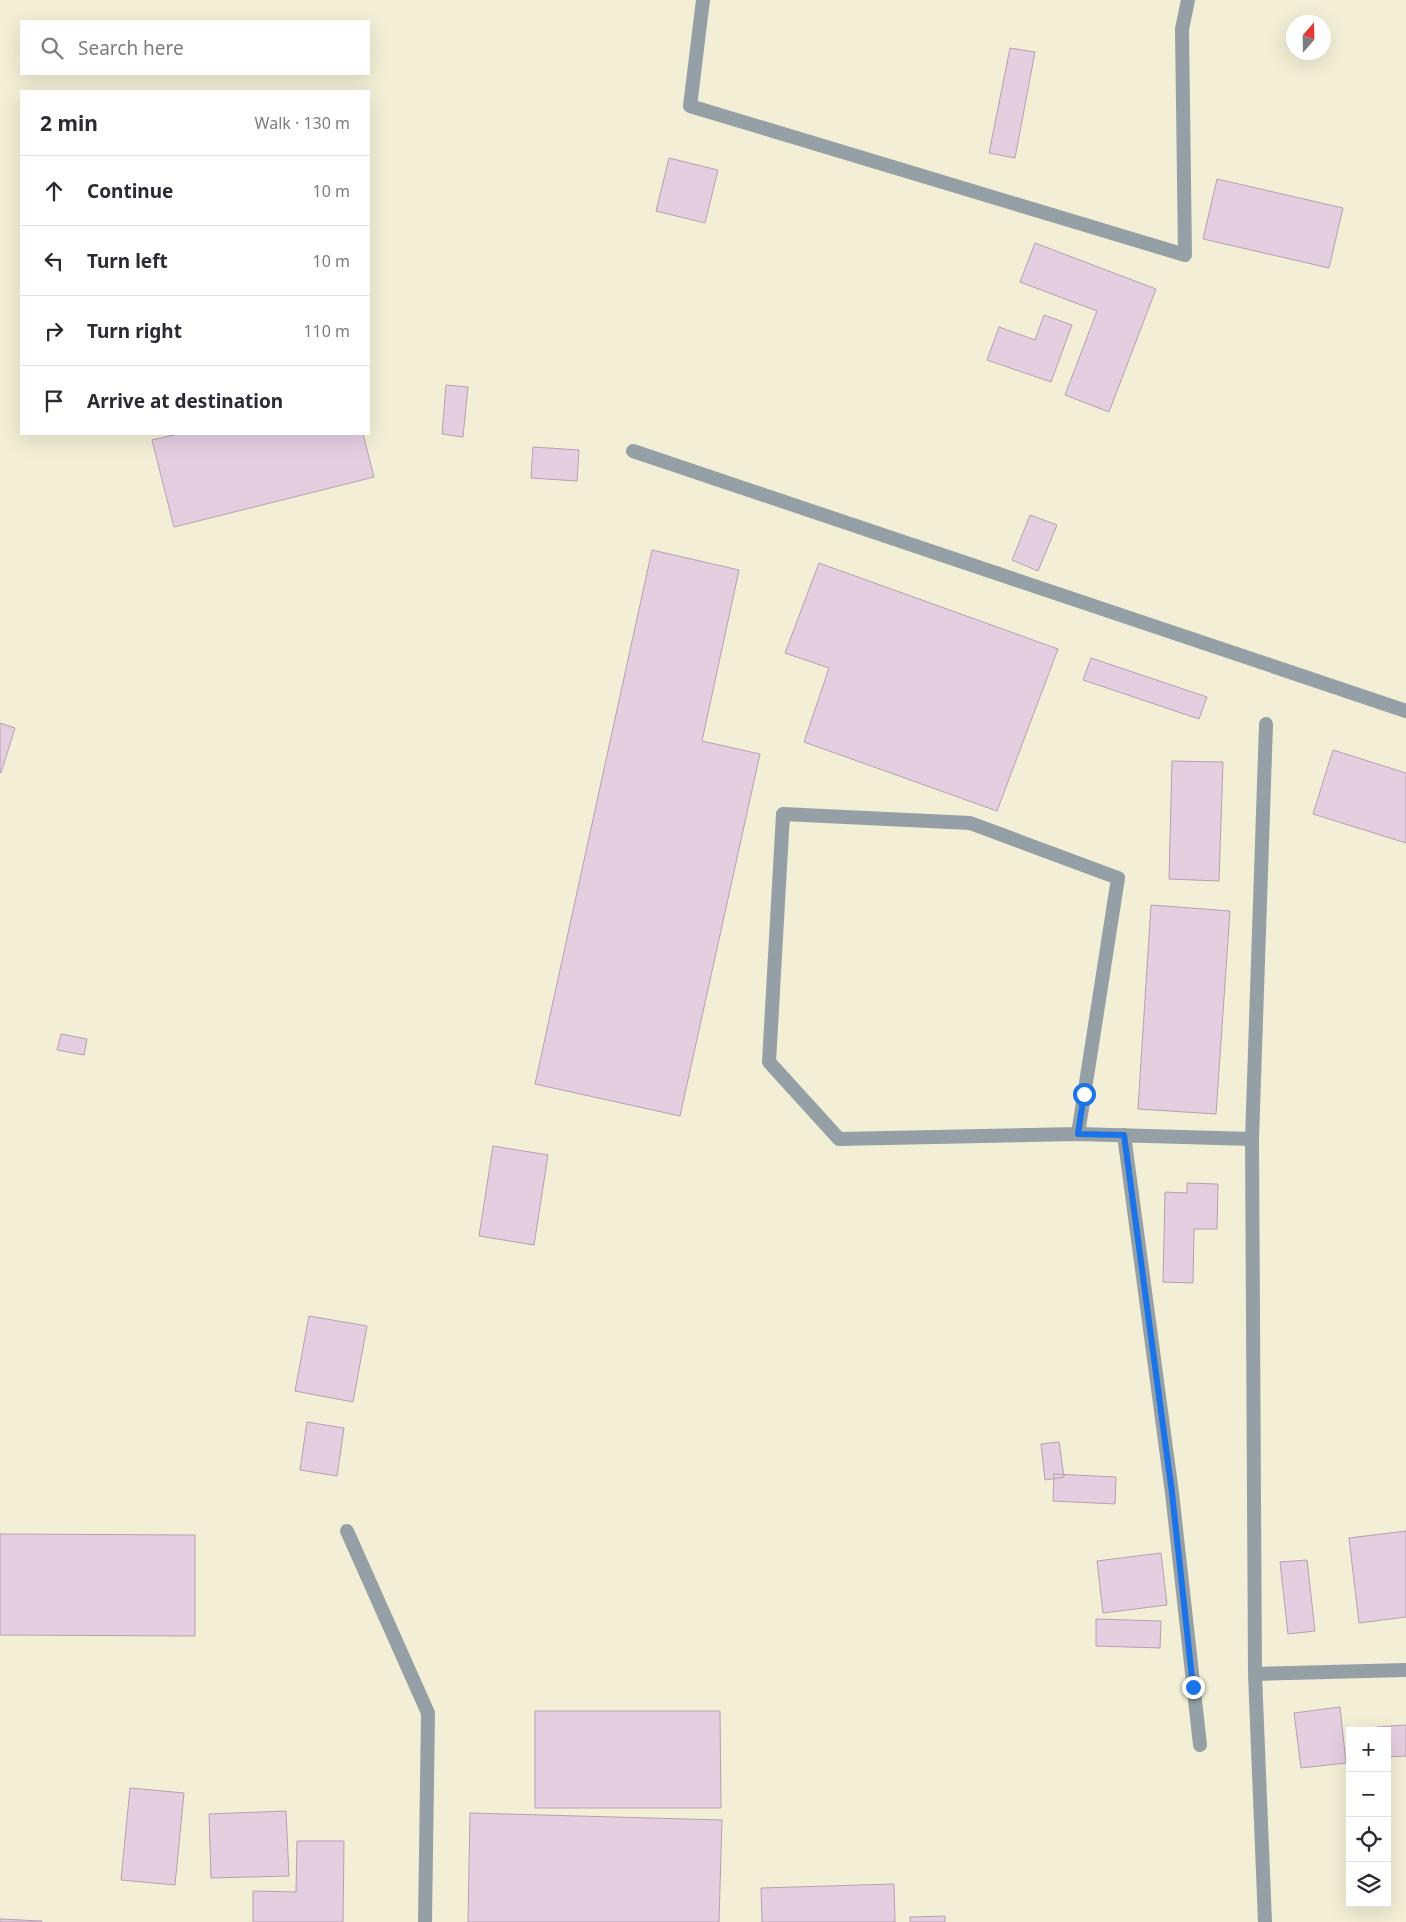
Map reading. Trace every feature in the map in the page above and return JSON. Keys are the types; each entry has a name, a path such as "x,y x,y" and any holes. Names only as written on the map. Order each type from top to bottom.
{"street":[{"path":"703,0 690,106 1185,255 1182,29 1188,0"},
{"path":"633,451 1406,711"},
{"path":"1265,1922 1255,1674 1252,1139 1266,724"},
{"path":"1078,1134 1118,878 970,823 783,814 770,1062 839,1139 1078,1134 1252,1139"},
{"path":"1124,1135 1172,1493 1200,1746"},
{"path":"347,1531 428,1713 425,1922"},
{"path":"1255,1674 1406,1670"}],"building":[{"path":"1010,48 1035,52 1015,158 989,153"},
{"path":"669,158 718,170 705,223 656,211"},
{"path":"1217,179 1343,208 1329,268 1203,239"},
{"path":"1035,243 1156,289 1109,412 1065,395 1097,311 1020,282"},
{"path":"1044,315 1072,325 1051,382 987,360 999,327 1035,340"},
{"path":"446,385 468,387 463,437 442,434"},
{"path":"174,435 363,435 374,477 174,527 152,440"},
{"path":"533,447 579,450 577,481 531,478"},
{"path":"1030,515 1057,525 1038,571 1012,560"},
{"path":"652,550 739,570 702,741 760,754 680,1116 535,1084"},
{"path":"819,563 1058,649 997,811 804,742 829,668 785,653"},
{"path":"1091,658 1207,697 1199,719 1083,680"},
{"path":"0,723 15,728 1,773 0,772"},
{"path":"1333,750 1406,773 1406,843 1313,814"},
{"path":"1172,761 1223,762 1219,881 1169,879"},
{"path":"1151,905 1230,911 1216,1114 1138,1109"},
{"path":"61,1034 87,1039 84,1055 57,1050"},
{"path":"493,1146 548,1155 534,1245 479,1236"},
{"path":"1187,1183 1218,1184 1217,1229 1194,1229 1193,1283 1163,1282 1165,1192 1187,1193"},
{"path":"309,1316 367,1326 353,1402 295,1391"},
{"path":"307,1422 344,1428 337,1476 300,1470"},
{"path":"1059,1442 1064,1477 1045,1480 1041,1444"},
{"path":"1054,1474 1116,1477 1115,1504 1053,1501"},
{"path":"1406,1531 1406,1617 1359,1623 1349,1538"},
{"path":"0,1534 195,1535 195,1636 0,1635"},
{"path":"1161,1553 1167,1605 1103,1613 1097,1561"},
{"path":"1307,1560 1315,1631 1288,1634 1280,1562"},
{"path":"1096,1619 1161,1621 1160,1648 1096,1646"},
{"path":"1340,1707 1346,1763 1301,1768 1294,1713"},
{"path":"535,1711 720,1711 721,1808 535,1808"},
{"path":"1406,1725 1406,1756 1391,1757 1391,1727 1377,1727"},
{"path":"130,1788 184,1793 175,1885 121,1880"},
{"path":"286,1811 289,1876 211,1878 209,1814"},
{"path":"470,1813 722,1820 719,1922 468,1922"},
{"path":"297,1841 344,1841 343,1922 253,1922 253,1891 296,1892"},
{"path":"894,1884 895,1922 762,1922 761,1888"},
{"path":"945,1916 945,1922 910,1922 910,1917"},
{"path":"0,1919 42,1921 42,1922 0,1922"}],"route":[{"path":"1084,1094 1078,1134 1124,1135 1172,1493 1193,1687"}]}
